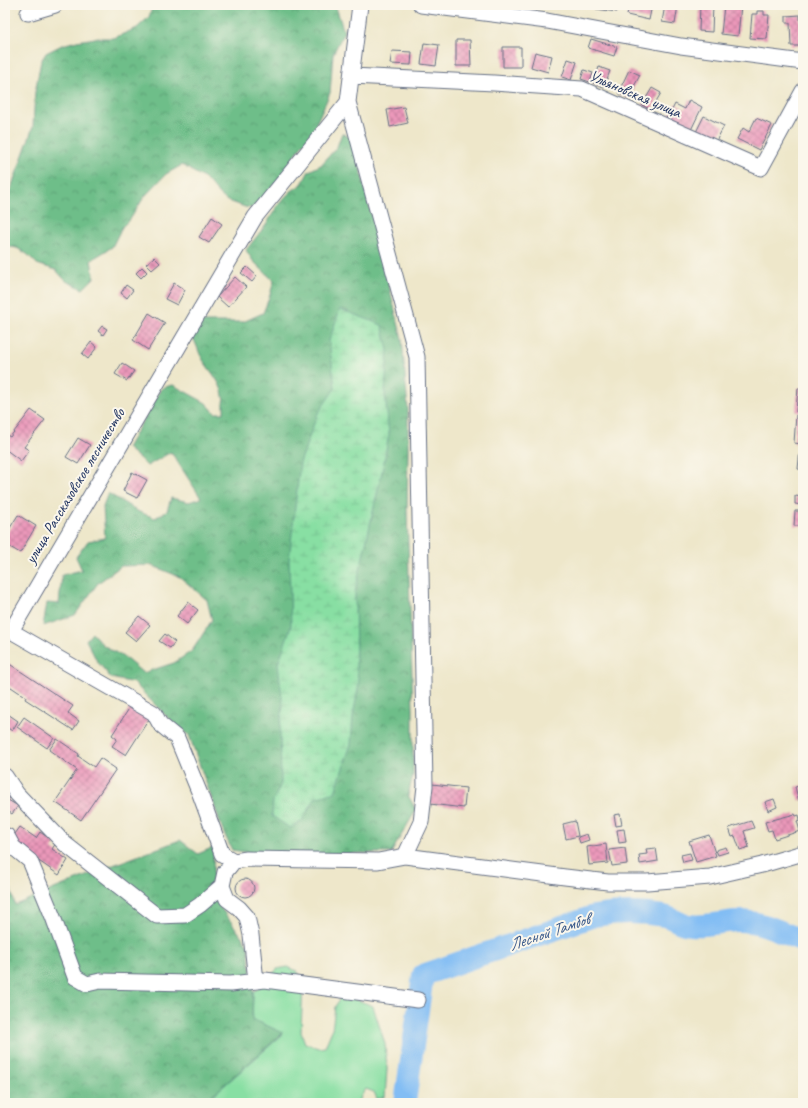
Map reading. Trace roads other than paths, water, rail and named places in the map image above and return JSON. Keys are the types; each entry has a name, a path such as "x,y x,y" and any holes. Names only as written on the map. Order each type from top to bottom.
{"street":[{"path":"28,13 55,5"},
{"path":"360,5 348,102 417,357 425,786 420,822 405,856"},
{"path":"422,5 547,22 681,46 803,62"},
{"name":"Ульяновская улица","path":"352,76 582,89 761,168 803,91"},
{"name":"улица Рассказовское лесничество","path":"234,861 222,854 177,738 160,724 154,713 8,631 255,217 348,102"},
{"path":"5,776 17,794 66,844 156,916 184,915 200,905 222,886"},
{"path":"7,836 13,847 30,861 75,977 87,984 100,981 231,984 265,980 418,1000"},
{"path":"256,981 251,935 247,917 239,908 227,899 222,886 224,872 234,861 247,858 378,861 405,856 608,882 647,882 710,877 762,865 803,853"}],"waterway":[{"name":"Лесной Тамбов","path":"405,1103 423,975 594,916 620,913 638,913 668,917 686,925 707,925 736,921 754,922 771,927 803,941"}]}
